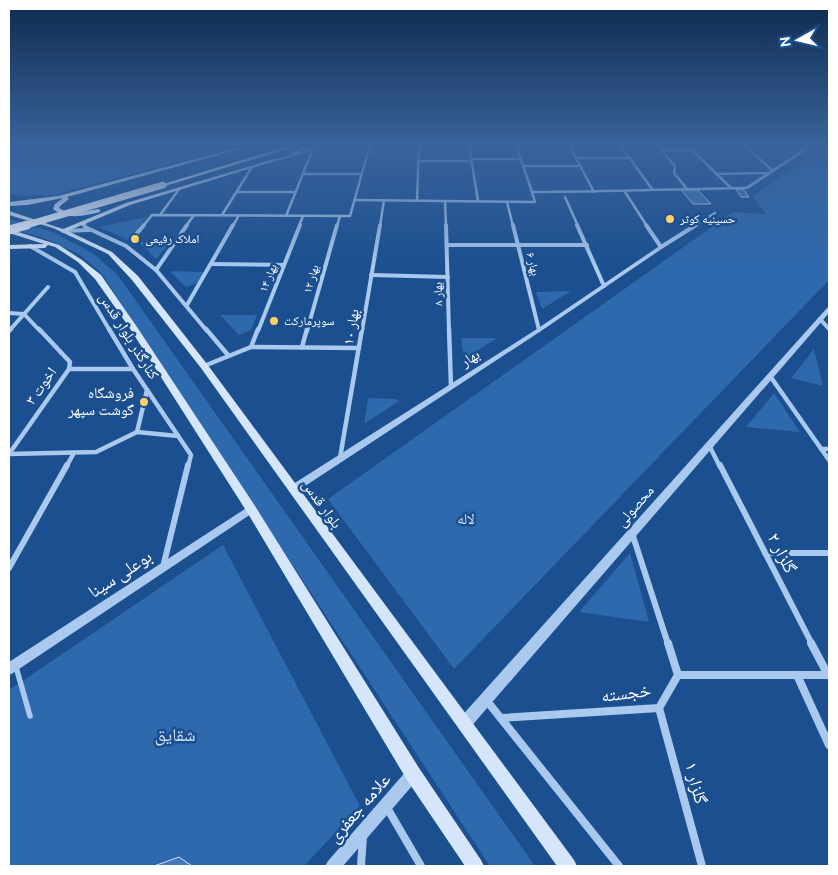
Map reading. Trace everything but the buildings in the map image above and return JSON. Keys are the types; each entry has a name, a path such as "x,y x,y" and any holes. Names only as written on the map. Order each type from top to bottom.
{"main road":[{"path":"9,204 37,202 106,186"},
{"path":"9,222 135,186"},
{"path":"9,231 160,186"},
{"path":"63,231 128,204 187,186"},
{"path":"95,189 64,200 57,205 56,209 67,214 76,214 128,204"},
{"name":"بلوار قدس","path":"9,213 63,231 110,253 135,278 204,366 568,866"},
{"path":"9,231 56,246 80,261 98,277 133,327 251,509 414,774 475,866"},
{"path":"9,247 56,246"}],"street":[{"path":"222,215 241,186"},
{"path":"286,216 298,186"},
{"path":"132,239 152,215 350,216 359,186"},
{"path":"417,186 417,200"},
{"path":"475,186 478,202"},
{"path":"355,200 535,202 530,186"},
{"path":"591,186 594,192"},
{"path":"684,186 687,189"},
{"path":"532,192 625,192 652,189 746,188 749,186"},
{"path":"160,215 180,188"},
{"path":"237,192 296,192"},
{"path":"625,192 661,247 715,213"},
{"path":"565,197 604,286"},
{"name":"بهار ۱۰","path":"340,458 384,200"},
{"name":"بهار ۸","path":"445,201 451,386"},
{"name":"بهار ۶","path":"507,202 539,330"},
{"path":"156,270 194,215"},
{"path":"187,304 239,215"},
{"name":"بهار ۱۴","path":"251,347 303,216"},
{"name":"بهار ۱۲","path":"302,347 340,216"},
{"path":"88,220 84,225 90,230 126,246 156,270 187,304 228,355"},
{"path":"63,231 90,230"},
{"path":"447,245 587,245"},
{"name":"کنارگذر بلوار قدس","path":"30,246 74,272 133,370 191,455 163,567"},
{"name":"بهار","path":"293,489 539,330 661,247"},
{"path":"211,264 284,265"},
{"path":"371,275 448,277"},
{"path":"9,331 48,288"},
{"name":"محصولی","path":"464,724 829,309"},
{"path":"9,313 24,314"},
{"name":"اخوت ۳","path":"9,454 69,369 70,362 24,314"},
{"path":"820,319 829,330"},
{"path":"204,366 251,347 359,348"},
{"path":"69,369 133,370"},
{"path":"770,376 829,460"},
{"path":"137,432 148,390"},
{"path":"9,454 96,452 137,432 178,436"},
{"name":"گلزار ۲","path":"709,445 829,675"},
{"path":"821,449 829,449"},
{"path":"9,568 74,453"},
{"name":"بوعلی سینا","path":"12,667 251,509"},
{"path":"632,533 678,675 829,675"},
{"path":"765,553 829,553"},
{"name":"خجسته","path":"501,718 659,708 678,675"},
{"path":"797,675 829,745"},
{"path":"486,699 619,866"},
{"name":"گلزار ۱","path":"659,708 702,866"},
{"name":"علامه جعفری","path":"333,866 414,774"},
{"path":"386,806 421,866"},
{"path":"360,866 364,831"}],"lane":[{"path":"12,667 30,716"}],"green space":[{"path":"9,186 89,186 55,195 25,196 9,194"},
{"name":"لاله","path":"768,186 829,186 829,280 454,669 328,499 733,212 766,214 753,196"},
{"path":"147,217 128,240 99,227"},
{"path":"9,219 53,232 94,254 117,274 535,866 490,866 102,274 79,254 44,238 9,228"},
{"path":"139,242 170,242 156,259"},
{"path":"170,271 204,272 197,283 186,287"},
{"path":"571,291 542,309 536,292"},
{"path":"220,315 257,315 251,330 239,335"},
{"path":"461,338 497,338 464,359"},
{"path":"814,349 823,386 791,378"},
{"path":"774,393 800,432 746,427"},
{"path":"368,398 396,399 399,401 364,424"},
{"name":"شقایق","path":"223,545 360,806 304,866 9,866 9,690"},
{"path":"630,553 649,622 579,612"}],"place":[{"name":"حسینیه کوثر","path":"670,219"},
{"name":"املاک رفیعی","path":"135,239"},
{"name":"سوپرمارکت","path":"274,321"},
{"name":"فروشگاه گوشت سپهر","path":"144,402"}]}
